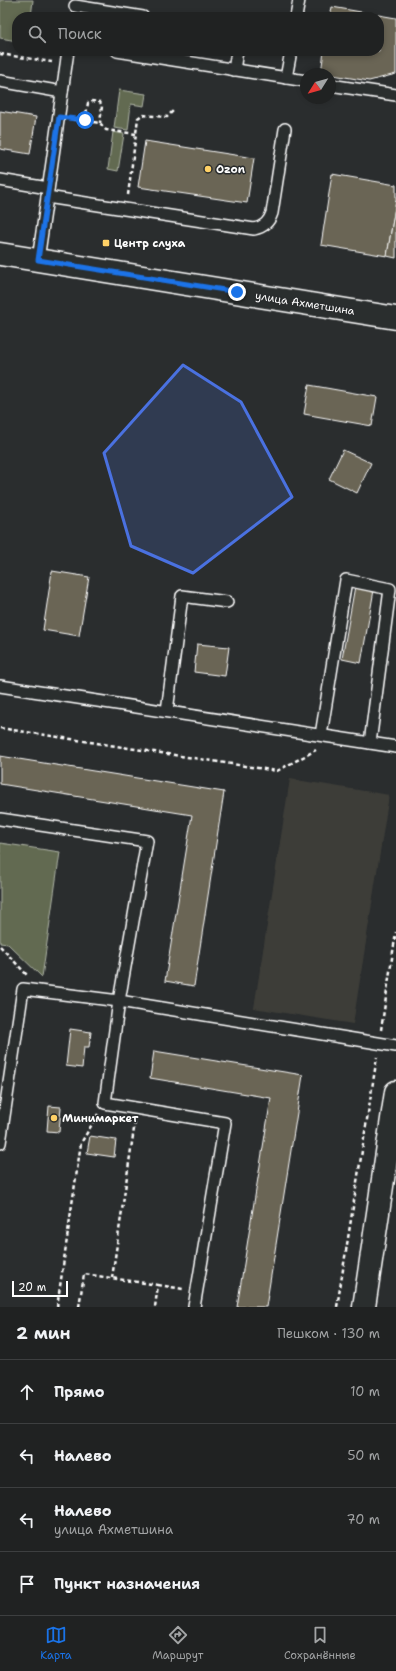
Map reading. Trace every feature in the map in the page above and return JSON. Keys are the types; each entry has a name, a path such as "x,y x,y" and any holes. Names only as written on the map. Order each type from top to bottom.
{"street":[{"name":"улица Ахметшина","path":"0,254 396,318"},
{"path":"364,1307 396,1092"}],"lane":[{"path":"297,12 299,0"},
{"path":"75,8 105,12"},
{"path":"38,260 67,56"},
{"path":"148,56 300,80"},
{"path":"234,70 236,56"},
{"path":"286,78 290,56"},
{"path":"0,81 62,92"},
{"path":"336,86 396,95"},
{"path":"0,180 48,193 126,210 254,229 263,226 270,220 285,129"},
{"path":"321,735 346,580 390,589 370,743"},
{"path":"167,711 182,596 227,602"},
{"path":"0,686 396,747"},
{"path":"0,819 147,841 119,1001 105,1103 225,1124 194,1307"},
{"path":"0,1143 3,1101 23,989 119,1001 396,1046"}],"path":[{"path":"0,55 66,64"},
{"path":"85,120 88,102 100,102 102,106 100,123"},
{"path":"126,210 138,118 141,115 167,117 173,111"},
{"path":"59,117 100,123 106,130 136,134"},
{"path":"0,728 277,771 320,748"},
{"path":"337,1307 396,932"},
{"path":"0,946 42,992"},
{"path":"57,1307 81,1143 105,1103"},
{"path":"112,1278 137,1108"},
{"path":"79,1307 84,1274 197,1291"},
{"path":"155,1307 158,1285"}],"highlighted area":[{"path":"183,365 241,402 292,497 193,573 131,546 104,453"}],"shaded area":[{"path":"290,779 389,795 353,1024 254,1008"}],"green space":[{"path":"0,0 33,0 32,12 12,12 12,40 0,38"},
{"path":"119,90 146,94 144,106 131,104 128,130 114,128"},
{"path":"113,132 124,134 118,171 108,169"},
{"path":"0,843 60,852 42,977 8,944 0,943"}],"building":[{"path":"332,7 361,12 331,12"},
{"path":"384,16 396,18 396,74 369,81 336,76 336,68 322,68 323,56 384,56"},
{"path":"0,111 36,117 30,154 0,149"},
{"path":"145,141 254,158 247,203 138,187"},
{"path":"332,174 396,185 396,201 387,256 321,245"},
{"path":"396,201 396,258 387,256"},
{"path":"309,385 377,397 372,426 304,414"},
{"path":"343,450 371,463 357,493 329,479"},
{"path":"52,571 89,577 79,636 43,630"},
{"path":"355,586 374,590 361,663 342,659"},
{"path":"197,644 229,647 225,676 194,672"},
{"path":"0,756 224,792 194,986 165,981 192,815 0,784"},
{"path":"70,1029 91,1032 89,1047 84,1047 82,1068 66,1066"},
{"path":"154,1051 303,1075 266,1307 237,1307 271,1098 150,1078"},
{"path":"49,1106 61,1107 59,1132 47,1131"},
{"path":"90,1136 116,1140 114,1157 87,1153"}],"place":[{"name":"Ozon","path":"208,169"},
{"name":"Центр слуха","path":"106,243"},
{"name":"Минимаркет","path":"54,1118"}],"route":[{"path":"85,120 59,117 38,260 237,292"}]}
